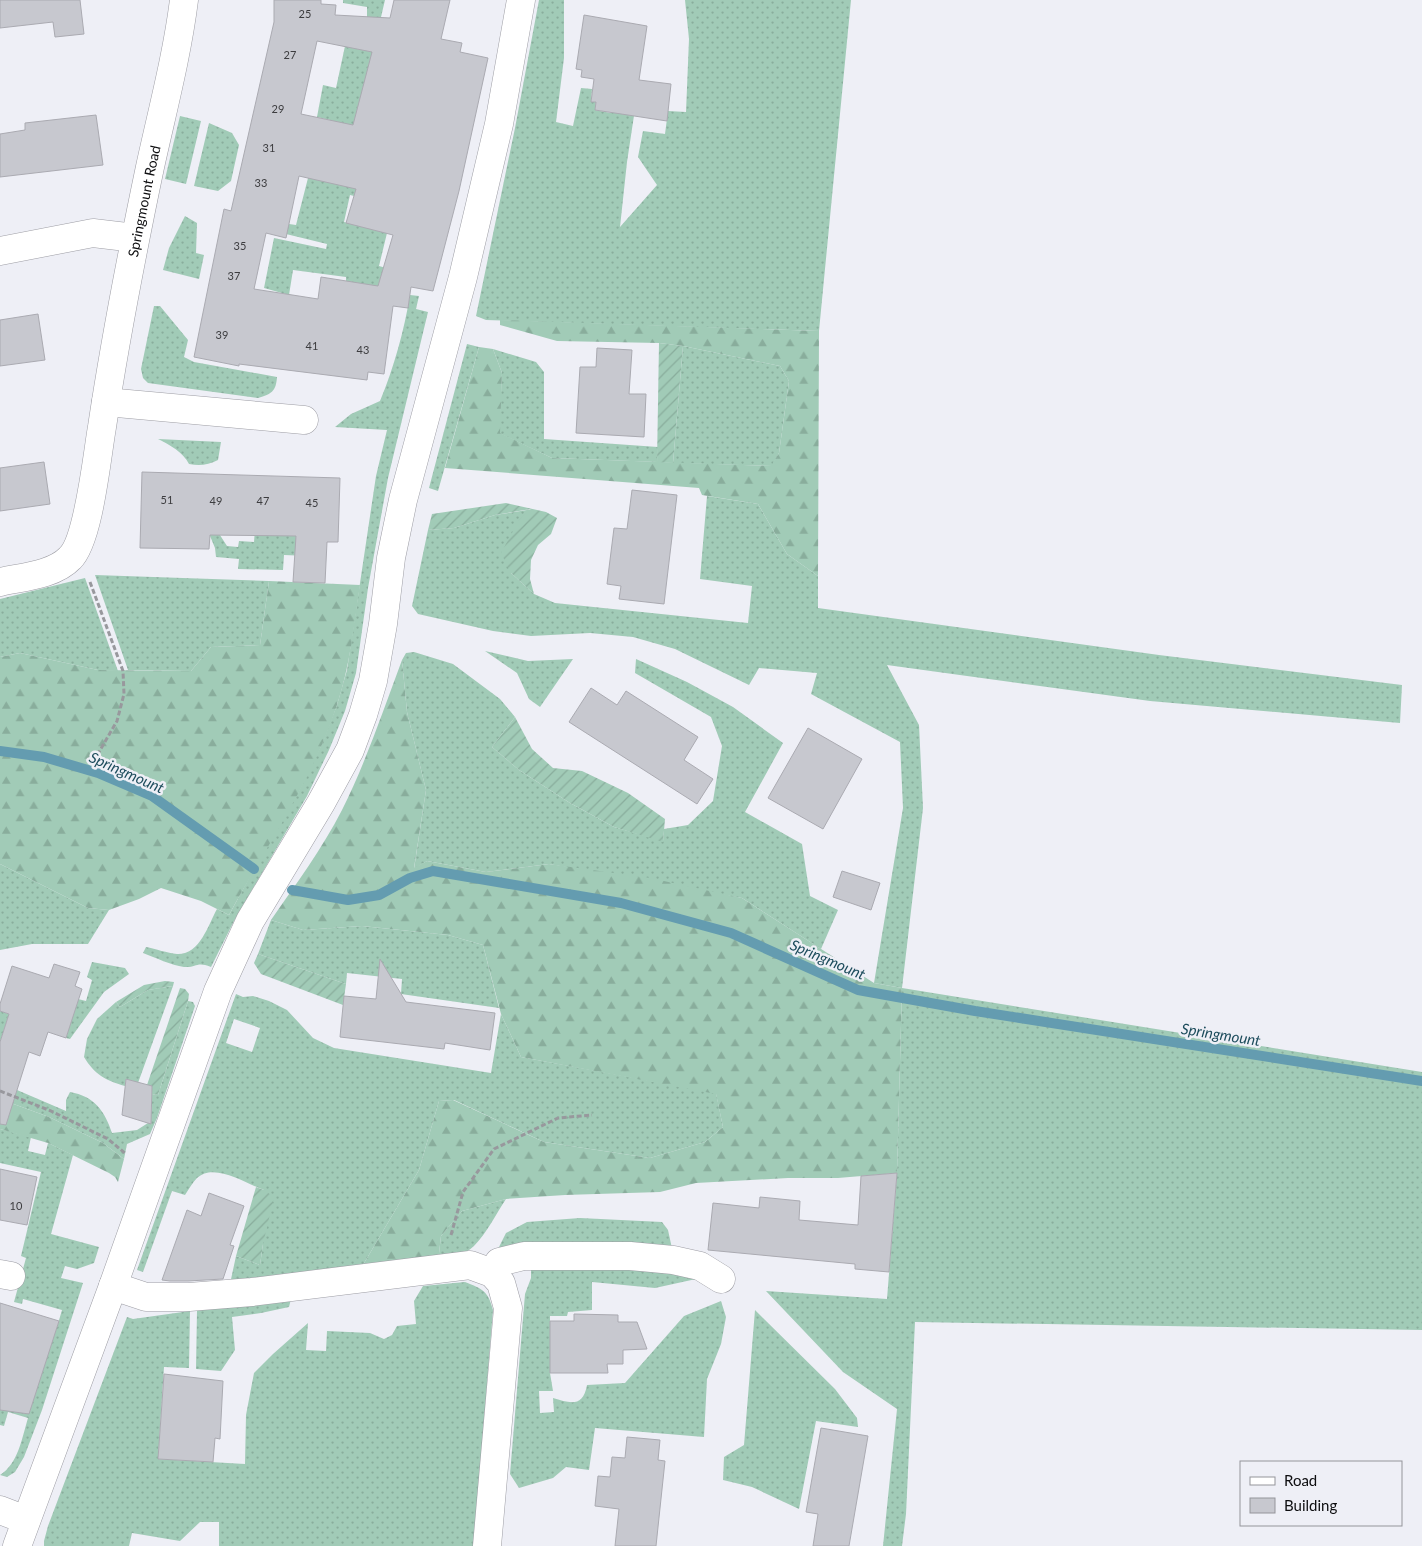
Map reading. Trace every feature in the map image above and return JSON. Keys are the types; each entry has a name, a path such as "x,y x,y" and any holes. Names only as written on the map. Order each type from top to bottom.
{"street":[{"name":"Springmount Road","path":"0,582 50,571 71,558 82,537 135,238 184,0"},
{"path":"17,1546 113,1286 218,991 250,921 321,803 350,750 363,715 373,681 383,624 391,558 403,500 466,268 499,124 521,0"},
{"path":"0,251 92,233 135,238"},
{"path":"106,402 304,420"},
{"path":"492,1272 499,1262 524,1256 597,1255 672,1260 700,1266 721,1279"},
{"path":"113,1286 146,1296 189,1297 252,1292 470,1265 492,1272 501,1283 508,1308 487,1546"},
{"path":"0,1510 26,1520"}],"path":[{"path":"99,603 123,671 124,694 117,721 99,752"},
{"path":"0,1091 51,1111 108,1139 130,1157"},
{"path":"450,1239 463,1192 494,1149 558,1118 592,1115"}],"green space":[{"path":"343,0 385,0 378,30 358,197 350,195 344,222 387,233 379,266 404,273 396,292 346,284 346,277 293,270 289,295 264,288 274,238 326,249 327,244 286,234 289,224 296,225 308,178 330,120 317,117 323,85 336,88 345,46 367,29 367,7 343,3"},
{"path":"539,0 564,0 564,58 556,122 573,126 581,88 592,89 591,101 596,102 595,110 611,113 613,106 635,109 620,227 657,185 638,157 643,131 665,134 668,111 686,112 689,39 685,0 851,0 819,331 486,320 476,316"},
{"path":"180,116 201,121 186,184 165,179"},
{"path":"209,123 232,133 239,145 231,181 218,191 194,186"},
{"path":"185,216 197,223 196,253 204,255 199,279 163,270 169,248"},
{"path":"410,295 419,296 416,309 428,312 388,478 368,588 356,673 345,711 307,796 234,921 211,967 202,965 184,967 174,965 143,953 146,947 177,954 185,953 192,950 202,938 217,909 229,915 299,791 322,744 337,705 347,670 376,476 387,430 335,427 351,414 380,401 398,349"},
{"path":"154,306 160,306 188,340 184,357 194,362 277,377 274,389 267,395 258,398 148,383 143,378 141,369"},
{"path":"500,320 819,331 818,576 787,554 758,504 702,495 699,488 445,468 479,347 493,349 502,373 500,433 552,458 771,466 779,453 789,381 780,366 683,346 659,343 557,341 500,325"},
{"path":"659,343 683,346 673,463 657,462"},
{"path":"467,344 479,347 438,491 429,488"},
{"path":"683,346 780,366 789,381 779,453 772,466 673,463"},
{"path":"493,349 536,362 544,372 544,439 658,447 657,462 552,458 499,433 502,373"},
{"path":"158,439 221,442 218,460 204,465 189,464 180,452"},
{"path":"707,496 758,504 787,554 818,576 818,608 1159,655 1402,685 1400,723 1150,701 887,665 919,725 923,808 902,988 874,983 903,808 900,742 811,694 817,673 759,668 749,685 675,649 633,637 590,633 531,636 493,631 418,614 412,606 428,530 454,528 495,515 533,509 511,573 534,594 555,603 748,623 752,586 700,579"},
{"path":"506,503 546,512 557,518 551,534 538,545 531,560 530,579 534,594 511,573 501,553 519,520 531,509 495,515 454,528 428,530 432,514"},
{"path":"255,529 309,532 308,556 284,555 283,570 238,569 239,559 216,557 215,548 208,531 218,532 227,546 238,547 239,541 254,542"},
{"path":"95,575 269,581 260,645 211,647 191,671 128,670"},
{"path":"85,578 118,671 98,670 20,653 0,657 0,599"},
{"path":"269,581 360,585 345,675 327,733 288,812 229,915 201,901 161,888 139,899 109,910 88,908 0,864 0,657 20,653 98,670 191,671 211,647 260,645"},
{"path":"485,651 528,661 573,659 540,707 529,699 517,673"},
{"path":"414,652 453,664 500,699 515,717 492,747 519,770 570,803 614,827 663,841 664,829 688,825 713,801 722,746 711,717 635,673 636,659 687,682 733,707 783,743 745,812 802,844 810,896 838,910 821,949 742,898 549,864 486,872 427,861 414,869 426,790 407,712 402,660 406,653"},
{"path":"402,660 407,712 426,790 414,868 427,861 486,872 549,864 650,878 742,898 874,983 902,988 897,1173 838,1178 788,1178 696,1183 660,1192 506,1199 462,1211 441,1236 438,1262 360,1270 419,1170 439,1101 453,1100 544,1142 650,1158 705,1142 723,1127 716,1094 521,1057 501,1014 483,945 448,935 362,926 303,930 271,920 299,880 342,810 367,755"},
{"path":"515,717 532,749 553,768 582,771 628,793 665,819 663,842 614,827 570,803 519,770 492,747"},
{"path":"0,864 88,908 109,910 88,944 32,944 0,950"},
{"path":"271,920 303,930 362,926 448,935 483,945 499,1008 401,994 402,979 347,973 346,984 258,954"},
{"path":"258,954 346,984 343,1005 261,974 254,963"},
{"path":"92,962 125,968 129,974 104,992 70,1039 66,1038 78,999 86,1001 92,980 87,977"},
{"path":"165,981 174,982 173,986 148,990 120,1007 116,1002 144,985"},
{"path":"173,986 138,1083 126,1079 125,1086 106,1079 97,1073 84,1057 87,1039 97,1019 116,1002 120,1007 148,990"},
{"path":"180,988 185,989 189,994 188,1001 158,1095 152,1094 152,1086 147,1085"},
{"path":"902,988 1422,1072 1422,1330 915,1322 906,1514 902,1546 883,1546 897,1409 843,1372 766,1291 887,1299 897,1173"},
{"path":"236,994 243,997 253,996 269,1001 287,1010 313,1038 334,1048 491,1073 501,1014 521,1057 716,1093 723,1127 705,1142 650,1158 544,1142 454,1100 439,1101 419,1170 360,1270 230,1284 236,1256 260,1265 263,1244 264,1190 230,1175 212,1172 197,1178 185,1195 172,1191 143,1272 137,1270","holes":["234,1019 260,1028 252,1052 226,1043"]},
{"path":"188,1001 193,1002 195,1006 157,1118 150,1134 127,1144 124,1159 103,1143 49,1117 0,1099 0,1084 66,1111 66,1100 70,1092 92,1101 102,1111 112,1133 137,1130 148,1123 152,1109 152,1094 158,1095"},
{"path":"0,1011 9,1014 0,1042"},
{"path":"0,1099 49,1117 103,1143 124,1159 118,1182 109,1173 48,1143 0,1129"},
{"path":"0,1129 31,1137 28,1151 45,1155 48,1143 73,1155 51,1234 99,1247 94,1263 77,1269 65,1266 61,1278 83,1283 42,1410 24,1457 15,1472 7,1477 0,1475 15,1457 28,1418 8,1412 4,1426 0,1425 0,1382 57,1327 62,1310 23,1299 22,1304 14,1302 26,1258 21,1256 41,1172 0,1163"},
{"path":"256,1187 274,1197 260,1265 236,1256"},
{"path":"506,1199 474,1246 448,1260 438,1262 441,1236 462,1211"},
{"path":"580,1218 662,1222 668,1230 673,1253 498,1249 506,1233 527,1222"},
{"path":"543,1260 646,1262 696,1279 655,1288 592,1282 592,1310 568,1312 567,1316 550,1316 550,1373 553,1391 539,1391 540,1413 554,1412 553,1398 570,1402 579,1401 587,1385 625,1383 684,1316 721,1301 726,1317 721,1344 707,1379 704,1437 595,1428 589,1470 566,1467 553,1478 519,1488 510,1474 525,1294 531,1278 531,1270"},
{"path":"465,1282 487,1295 493,1310 474,1546 219,1546 219,1522 200,1522 180,1541 132,1533 129,1546 44,1546 48,1526 127,1317 133,1319 190,1311 189,1368 164,1367 158,1459 245,1464 246,1415 254,1373 308,1323 306,1350 326,1351 327,1331 370,1333 384,1339 392,1335 397,1326 416,1324 414,1301 423,1286"},
{"path":"291,1299 289,1307 232,1317 235,1350 221,1371 196,1369 197,1310"},
{"path":"755,1310 835,1389 857,1418 858,1427 816,1421 799,1509 752,1487 723,1480 724,1457 744,1445"}],"building":[{"path":"0,0 80,0 84,34 55,37 53,22 0,28"},
{"path":"274,0 321,0 321,4 336,5 335,15 390,18 394,0 450,0 441,39 462,43 460,52 488,58 459,191 433,291 411,287 408,308 393,306 384,374 368,372 367,380 239,364 239,366 194,357 224,209 231,211 274,22","holes":["317,41 372,52 353,125 301,114","299,176 356,189 346,223 393,235 378,286 321,277 318,299 254,289 266,233 286,238"]},
{"path":"584,15 647,26 639,80 671,84 667,121 595,110 596,102 591,102 594,79 581,77 582,70 576,69"},
{"path":"96,115 103,165 0,177 0,134 25,130 25,123"},
{"path":"38,314 45,360 0,366 0,320"},
{"path":"597,348 632,350 629,394 646,394 644,437 576,433 580,367 596,367"},
{"path":"44,462 50,504 0,511 0,468"},
{"path":"142,472 340,478 338,542 327,542 325,583 293,582 296,536 210,535 209,549 140,548"},
{"path":"632,490 677,495 664,604 619,599 621,586 607,584 614,528 627,529"},
{"path":"591,688 617,705 626,691 698,737 684,760 713,779 697,804 569,722"},
{"path":"808,728 862,759 823,829 768,798"},
{"path":"842,871 880,883 871,910 833,897"},
{"path":"380,959 406,1002 495,1013 490,1050 445,1043 444,1049 340,1037 344,996 376,999"},
{"path":"54,964 80,972 75,986 82,989 66,1038 48,1032 40,1056 29,1052 6,1125 0,1124 0,1042 9,1014 0,1011 0,1004 12,966 49,978"},
{"path":"126,1079 152,1086 151,1124 122,1115"},
{"path":"0,1169 37,1177 27,1225 0,1220"},
{"path":"897,1173 889,1272 855,1269 855,1264 708,1250 713,1203 759,1208 760,1197 800,1201 799,1220 858,1225 861,1176"},
{"path":"209,1193 244,1206 230,1245 234,1246 223,1279 162,1280 187,1210 201,1216"},
{"path":"0,1303 59,1321 29,1414 0,1410"},
{"path":"574,1314 618,1315 618,1322 637,1322 647,1349 623,1350 623,1364 607,1364 608,1373 550,1373 550,1321 574,1321"},
{"path":"164,1374 223,1381 220,1439 215,1438 213,1462 158,1459"},
{"path":"821,1428 868,1436 849,1546 813,1546 818,1514 806,1512"},
{"path":"627,1437 660,1440 658,1460 665,1461 656,1546 615,1546 619,1509 595,1506 598,1476 610,1477 612,1457 625,1458"}],"waterway":[{"name":"Springmount","path":"0,751 44,757 98,773 152,796 254,869"},
{"name":"Springmount","path":"292,890 348,900 379,895 410,878 433,871 621,903 731,933 858,990 975,1011 1422,1081"}]}
